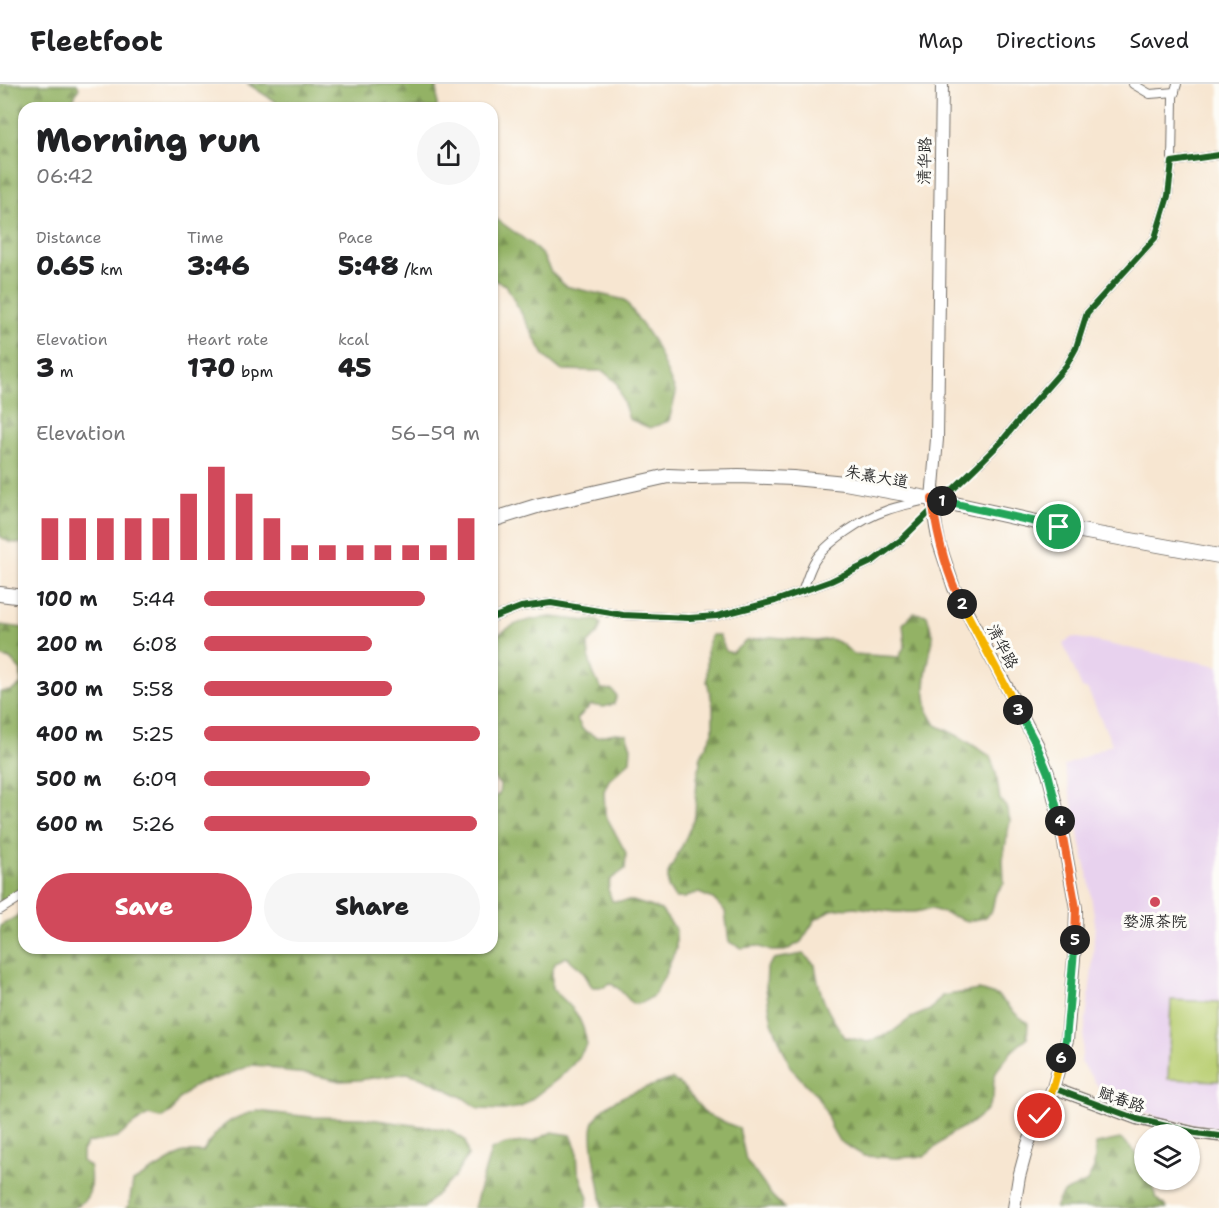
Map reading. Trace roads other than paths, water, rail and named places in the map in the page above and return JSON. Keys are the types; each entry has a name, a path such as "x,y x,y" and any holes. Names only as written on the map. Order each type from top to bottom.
{"main road":[{"name":"清华路","path":"942,84 937,439 932,499 939,543 954,588 1036,744 1048,773 1060,821 1076,908 1075,947 1066,1040 1053,1088 1028,1144 1014,1208"},
{"name":"朱熹大道","path":"498,518 540,505 668,476 793,477 844,483 932,499 1059,527 1219,555"},
{"path":"0,594 18,596"}],"street":[{"path":"1133,84 1150,94 1176,88"},
{"path":"977,466 1002,441 1066,366 1076,348 1087,313 1155,238 1168,196 1172,162 1173,97 1176,88"},
{"path":"1172,162 1219,155"},
{"path":"802,592 815,561 823,550 845,532 887,510 932,499"},
{"path":"498,616 521,607 551,603 623,615 688,618 717,616 775,601 831,581 873,561 901,540"},
{"path":"0,910 18,899"},
{"name":"赋春路","path":"1053,1088 1137,1119 1219,1136"}],"tunnel":[{"path":"901,540 977,466"}],"place":[{"name":"婺源茶院","path":"1155,902"}]}
